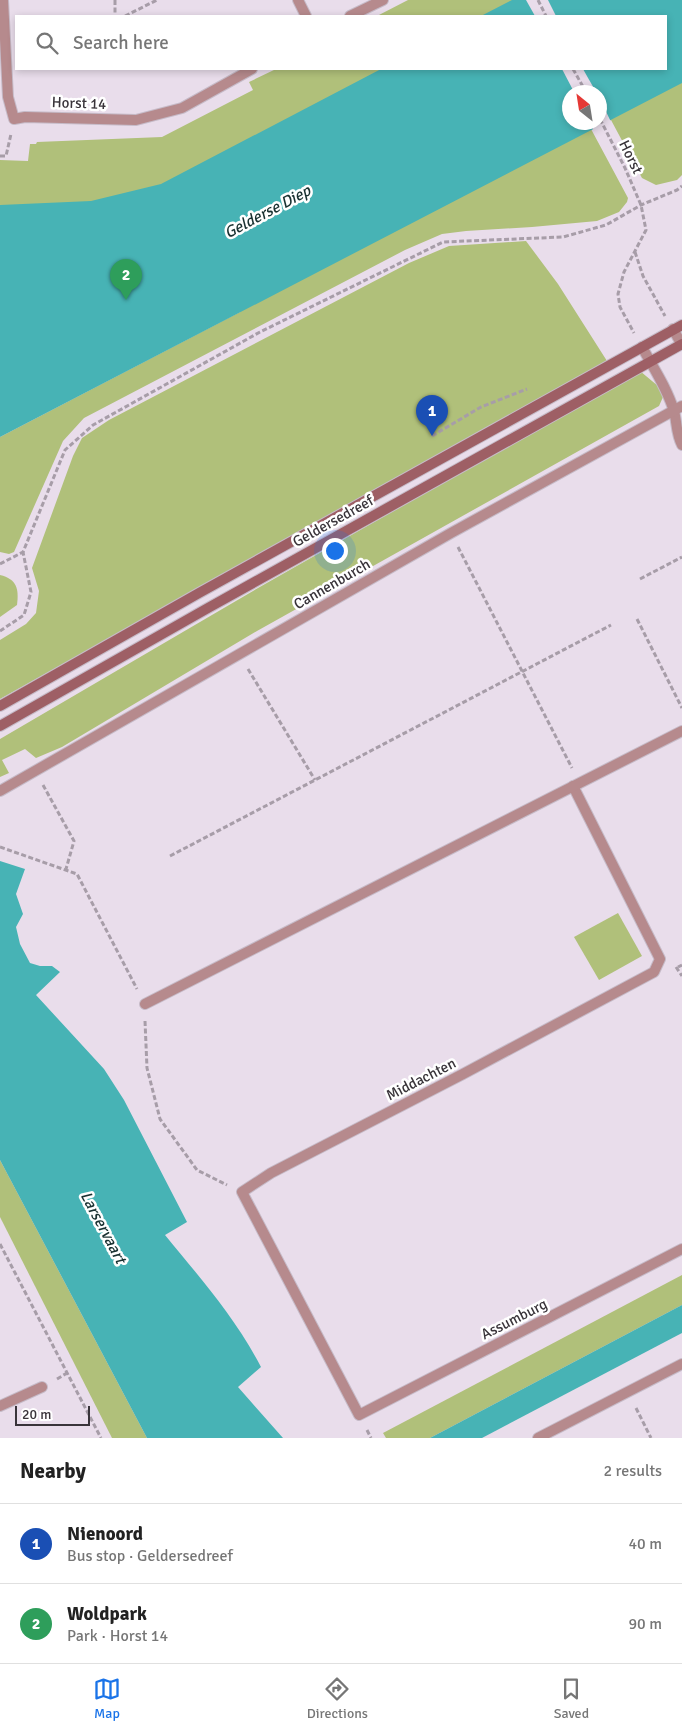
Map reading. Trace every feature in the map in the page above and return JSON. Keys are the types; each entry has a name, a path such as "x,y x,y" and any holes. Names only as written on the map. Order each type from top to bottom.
{"main road":[{"name":"Geldersedreef","path":"0,706 678,327"},
{"name":"Geldersedreef","path":"0,726 208,608 682,345"}],"street":[{"path":"3,0 8,97 14,119"},
{"path":"298,0 306,15"},
{"path":"352,15 383,0"},
{"name":"Horst 14","path":"14,119 25,117 136,120 182,108 250,70"},
{"path":"678,327 682,345"},
{"path":"642,347 678,409 678,438 682,445"},
{"name":"Cannenburch","path":"0,791 451,533 678,409"},
{"path":"145,1004 682,731"},
{"name":"Middachten","path":"242,1192 271,1173 463,1074 654,972 660,959 576,785"},
{"name":"Assumburg","path":"242,1192 359,1415 682,1249"},
{"path":"538,1438 682,1364"},
{"path":"0,1406 42,1387"}],"path":[{"path":"115,0 115,15"},
{"path":"126,15 157,0"},
{"path":"538,0 546,15"},
{"path":"574,70 582,85"},
{"path":"0,156 6,156 14,119"},
{"name":"Horst","path":"606,130 642,205 646,230 624,272 618,294 620,307 642,347"},
{"path":"0,631 24,614 32,592 23,552 66,450 93,424 260,332 443,242 562,237 606,225 682,186"},
{"path":"635,252 643,276 678,327"},
{"path":"432,436 481,408"},
{"path":"451,533 523,672 576,785"},
{"path":"0,564 23,552"},
{"path":"640,579 682,557"},
{"path":"637,618 682,708"},
{"path":"170,856 610,625"},
{"path":"240,654 315,780"},
{"path":"31,774 74,841 66,869"},
{"path":"0,847 77,874 145,1004 147,1068 160,1119 197,1170 242,1192"},
{"path":"678,967 682,965"},
{"path":"0,1244 101,1438"},
{"path":"627,1392 651,1438"}],"green space":[{"path":"408,0 682,0 682,175 677,180 656,185 642,178 611,120 607,122 607,85 562,85 562,130 592,130 628,198 619,212 597,221 442,234 405,250 84,418 63,441 14,552 9,554 0,552 0,437 240,312 478,70 667,70 667,15 379,15"},
{"path":"274,70 454,70 0,431 0,160 28,161 30,144 36,144 37,142 162,137 253,90 249,82"},
{"path":"526,241 558,284 607,361 0,699 0,640 26,624 36,613 39,591 32,568 73,456 82,438 109,420 409,263 449,246"},
{"path":"640,371 658,386 663,397 659,406 257,631 62,747 36,758 25,749 2,760 9,773 0,777 0,739 258,588"},
{"path":"0,575 13,582 18,594 17,605 0,617"},
{"path":"618,913 642,956 599,980 574,937"},
{"path":"0,1160 147,1438 112,1438 0,1217"},
{"path":"682,1275 682,1305 430,1438 386,1438 383,1433"}],"water":[{"name":"Gelderse Diep","path":"512,0 682,0 682,83 607,122 607,85 562,85 562,130 591,130 0,437 0,205 91,201 161,184 379,70 667,70 667,15 483,15"},
{"name":"Larservaart","path":"0,861 25,869 16,894 23,914 16,927 20,944 30,963 40,966 52,966 60,972 36,995 104,1069 124,1100 187,1222 165,1235 217,1299 251,1349 261,1367 238,1387 283,1438 147,1438 0,1160"},
{"path":"682,1305 682,1333 482,1438 430,1438"}],"pier":[{"path":"526,0 548,0 556,15 534,15"},
{"path":"563,70 584,70 592,85 570,85"},
{"path":"607,114 611,122 607,124"}],"place":[{"name":"Woldpark","path":"126,300"},
{"name":"Nienoord","path":"432,436"}]}
